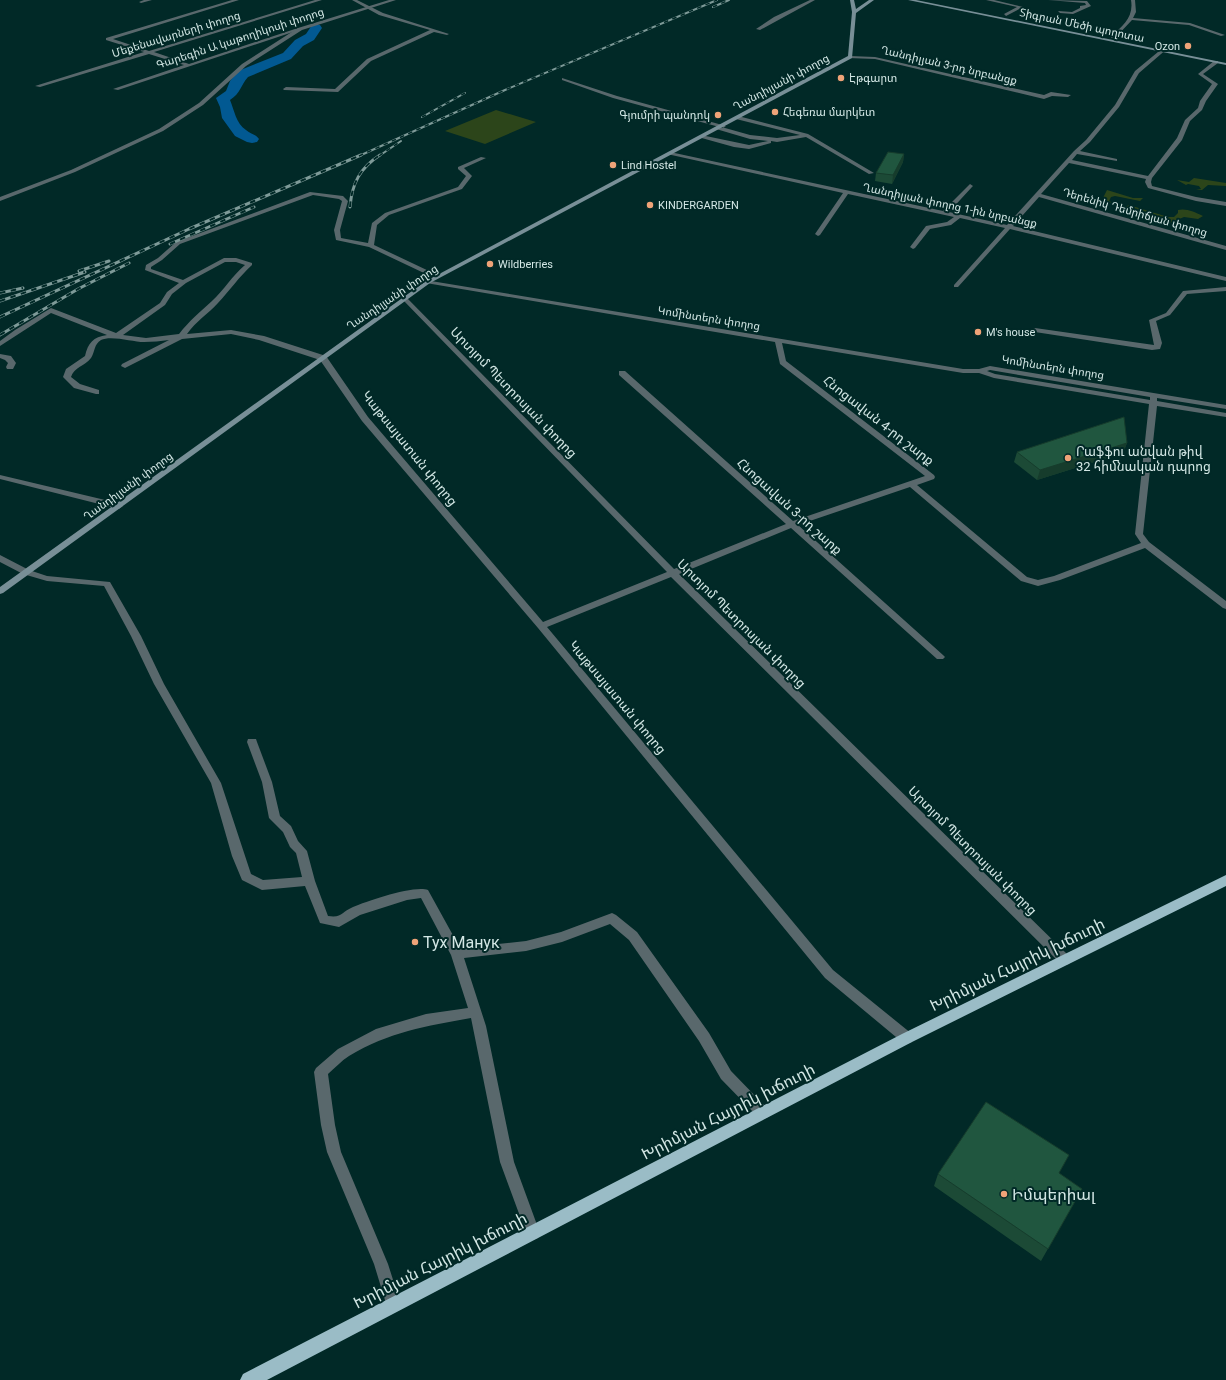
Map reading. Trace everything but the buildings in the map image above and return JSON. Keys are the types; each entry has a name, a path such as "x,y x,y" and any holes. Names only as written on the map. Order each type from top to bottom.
{"highway":[{"name":"Խրիմյան Հայրիկ խճուղի","path":"249,1380 908,1038 1226,880"}],"main road":[{"path":"850,57 854,12 852,0"},
{"path":"854,12 872,0"},
{"name":"Տիգրան Մեծի պողոտա","path":"910,0 1165,50 1226,60"},
{"name":"Տիգրան Մեծի պողոտա","path":"932,0 1113,37 1226,64"},
{"name":"Ղանդիլյանի փողոց","path":"0,590 119,506 428,282 850,57"}],"street":[{"path":"141,2 150,0"},
{"path":"188,65 108,39 237,0"},
{"name":"Մեքենավարների փողոց","path":"38,86 320,0"},
{"path":"354,0 381,14 448,34"},
{"name":"Գարեգին Ա կաթողիկոսի փողոց","path":"116,88 394,0"},
{"path":"758,29 776,18 813,0"},
{"path":"988,0 1021,7 1006,15"},
{"path":"1050,0 1086,1 1089,6 1068,14 1060,12"},
{"path":"1113,37 1131,19 1135,7 1133,0"},
{"path":"1131,19 1190,24 1223,35"},
{"path":"0,199 73,171 161,130 201,104 244,66 300,29"},
{"path":"286,89 336,91 369,60 434,30"},
{"path":"956,286 1118,106 1137,72 1165,50"},
{"name":"Ղանդիլյան 3-րդ նրբանցք","path":"850,57 875,58 1044,96 1051,94 1068,95"},
{"path":"1216,62 1200,74 1215,84 1203,101 1200,109 1188,120 1180,139 1165,156 1148,182 1150,187 1196,199 1226,204"},
{"path":"564,78 615,96 750,137 777,140"},
{"path":"738,118 807,136 871,173"},
{"path":"701,137 749,147 777,140 807,136"},
{"path":"1076,152 1115,160"},
{"name":"Ղանդիլյան փողոց 1-ին նրբանցք","path":"670,154 1009,227 1226,279"},
{"path":"371,246 374,224 380,219 387,214 460,188 469,176 460,168 483,158"},
{"path":"1068,161 1150,178"},
{"path":"945,213 970,186"},
{"path":"818,234 846,192"},
{"path":"184,282 148,270 148,266 160,259 178,243 312,193 340,197 345,201 337,230 338,239 371,246 429,273 428,282"},
{"name":"Դերենիկ Դեմրիճյան փողոց","path":"1038,195 1226,248"},
{"path":"913,247 928,227 950,224 955,221 958,216"},
{"path":"96,392 77,386 67,377 69,371 88,357 90,348 99,338 118,336 163,304 169,293 184,282 224,260 236,260 250,264 236,276 215,302 191,323 182,336 125,366"},
{"name":"Կոմինտերն փողոց","path":"428,282 963,371 979,371 994,376 1153,398"},
{"path":"1035,330 1152,348 1157,347 1158,343 1152,320 1168,314 1185,292 1226,289"},
{"name":"Արտյոմ Պետրոսյան փողոց","path":"405,299 673,573 1065,960"},
{"path":"0,344 17,331 51,310 99,330 128,339 146,340 231,332 261,338 323,358"},
{"name":"Հնոցավան 4-րդ շարք","path":"778,340 783,362 931,477 911,484"},
{"path":"0,356 8,358 12,363 10,367"},
{"name":"Կաթսայատան փողոց","path":"323,358 365,420 541,626 829,974 908,1038"},
{"name":"Հնոցավան 3-րդ շարք","path":"622,373 940,657"},
{"path":"1153,398 1226,407"},
{"path":"1153,398 1226,415"},
{"path":"1153,398 1139,534 1146,544 1226,606"},
{"path":"0,477 119,506"},
{"path":"541,626 792,525 911,484 1024,579 1038,583 1057,578 1146,544"},
{"path":"0,558 26,572 54,580 90,581 107,584 136,636 159,684 216,783 238,856 246,876 262,885 309,881"},
{"path":"252,742 268,782 275,818 287,829 294,844 301,852 309,881 324,920 339,922 356,912 407,896 424,893 457,954 480,1026 508,1162 533,1233"},
{"path":"457,954 526,946 562,937 612,918 633,936 704,1037 726,1075 763,1113"},
{"path":"393,1305 381,1264 334,1152 328,1125 321,1072 343,1053 381,1033 426,1020 475,1012"}],"green space":[{"path":"496,110 536,122 485,144 445,131"},
{"path":"1194,178 1226,183 1226,186 1208,185 1202,190 1196,190 1201,189 1199,186 1186,185 1177,180 1189,182"},
{"path":"1107,190 1133,198 1143,198 1140,201 1115,196 1111,197 1109,201 1113,203 1104,201 1103,198"},
{"path":"1129,205 1168,217 1174,217 1178,213 1178,210 1190,211 1203,216 1198,219 1184,217 1170,223 1155,217 1148,217 1146,215 1124,211 1123,208"}],"waterway":[{"path":"252,139 240,133 229,118 227,106 224,103 223,98 232,93 237,81 243,74 287,56 299,43 310,37 316,28"}],"railway":[{"path":"359,156 505,90 717,0"},
{"path":"713,7 729,0"},
{"path":"422,117 465,93"},
{"path":"379,156 401,141"},
{"path":"0,317 189,229 361,155"},
{"path":"350,207 351,198 358,177 367,165 380,155"},
{"path":"170,244 254,207"},
{"path":"79,271 109,261"},
{"path":"0,335 78,289 129,263"},
{"path":"0,301 85,272"},
{"path":"0,293 23,288"}],"place":[{"name":"Ozon","path":"1188,46"},
{"name":"Էթգարտ","path":"841,78"},
{"name":"Հեգեռա մարկետ","path":"775,112"},
{"name":"Գյումրի պանդոկ","path":"718,115"},
{"name":"Lind Hostel","path":"613,165"},
{"name":"KINDERGARDEN","path":"650,205"},
{"name":"Wildberries","path":"490,264"},
{"name":"M's house","path":"978,332"},
{"name":"Րաֆֆու անվան թիվ 32 հիմնական դպրոց","path":"1068,458"},
{"name":"Тух Манук","path":"415,942"},
{"name":"Իմպերիալ","path":"1004,1194"}]}
